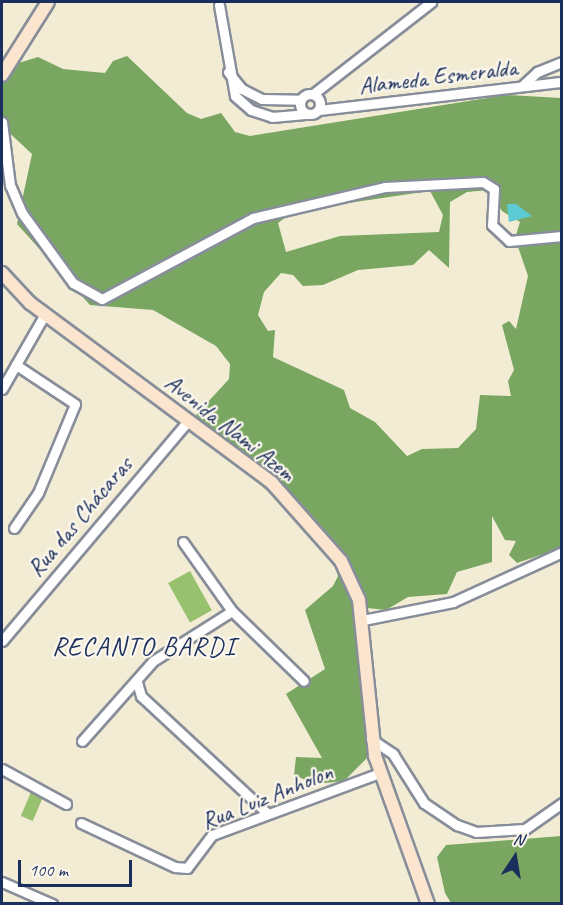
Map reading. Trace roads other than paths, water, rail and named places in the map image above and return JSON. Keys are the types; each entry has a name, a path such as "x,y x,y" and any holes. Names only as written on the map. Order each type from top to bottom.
{"street":[{"path":"2,75 48,2"},
{"path":"228,72 242,89 262,99 301,100 314,94 431,2"},
{"name":"Alameda Esmeralda","path":"219,3 228,72 235,96 251,111 272,117 561,82"},
{"path":"522,87 537,72 561,62"},
{"path":"314,94 320,100 319,110"},
{"path":"301,100 308,114"},
{"path":"2,122 10,185 22,213 73,283 102,299 253,218 385,187 483,182 494,189 492,225 509,241 561,236"},
{"name":"Avenida Nami Azem","path":"2,273 45,314 272,483 316,532 353,583 363,620 371,739 380,773 428,903"},
{"path":"2,389 45,314"},
{"path":"14,528 38,493 52,449 75,411 73,401 16,364"},
{"name":"Rua das Chácaras","path":"2,641 189,420"},
{"path":"183,542 232,611 304,681"},
{"path":"363,620 453,602 561,552"},
{"path":"82,741 137,682 153,661 232,611"},
{"path":"137,682 141,696 268,814"},
{"path":"371,739 393,754 424,803 457,825 476,832 525,830 561,803"},
{"path":"2,769 66,804"},
{"name":"Rua Luiz Anholon","path":"81,823 181,868 212,835 380,773"},
{"path":"2,882 52,903"}],"water":[{"path":"507,204 516,204 532,216 509,222"}],"district":[{"name":"RECANTO BARDI","path":"144,647"}]}
